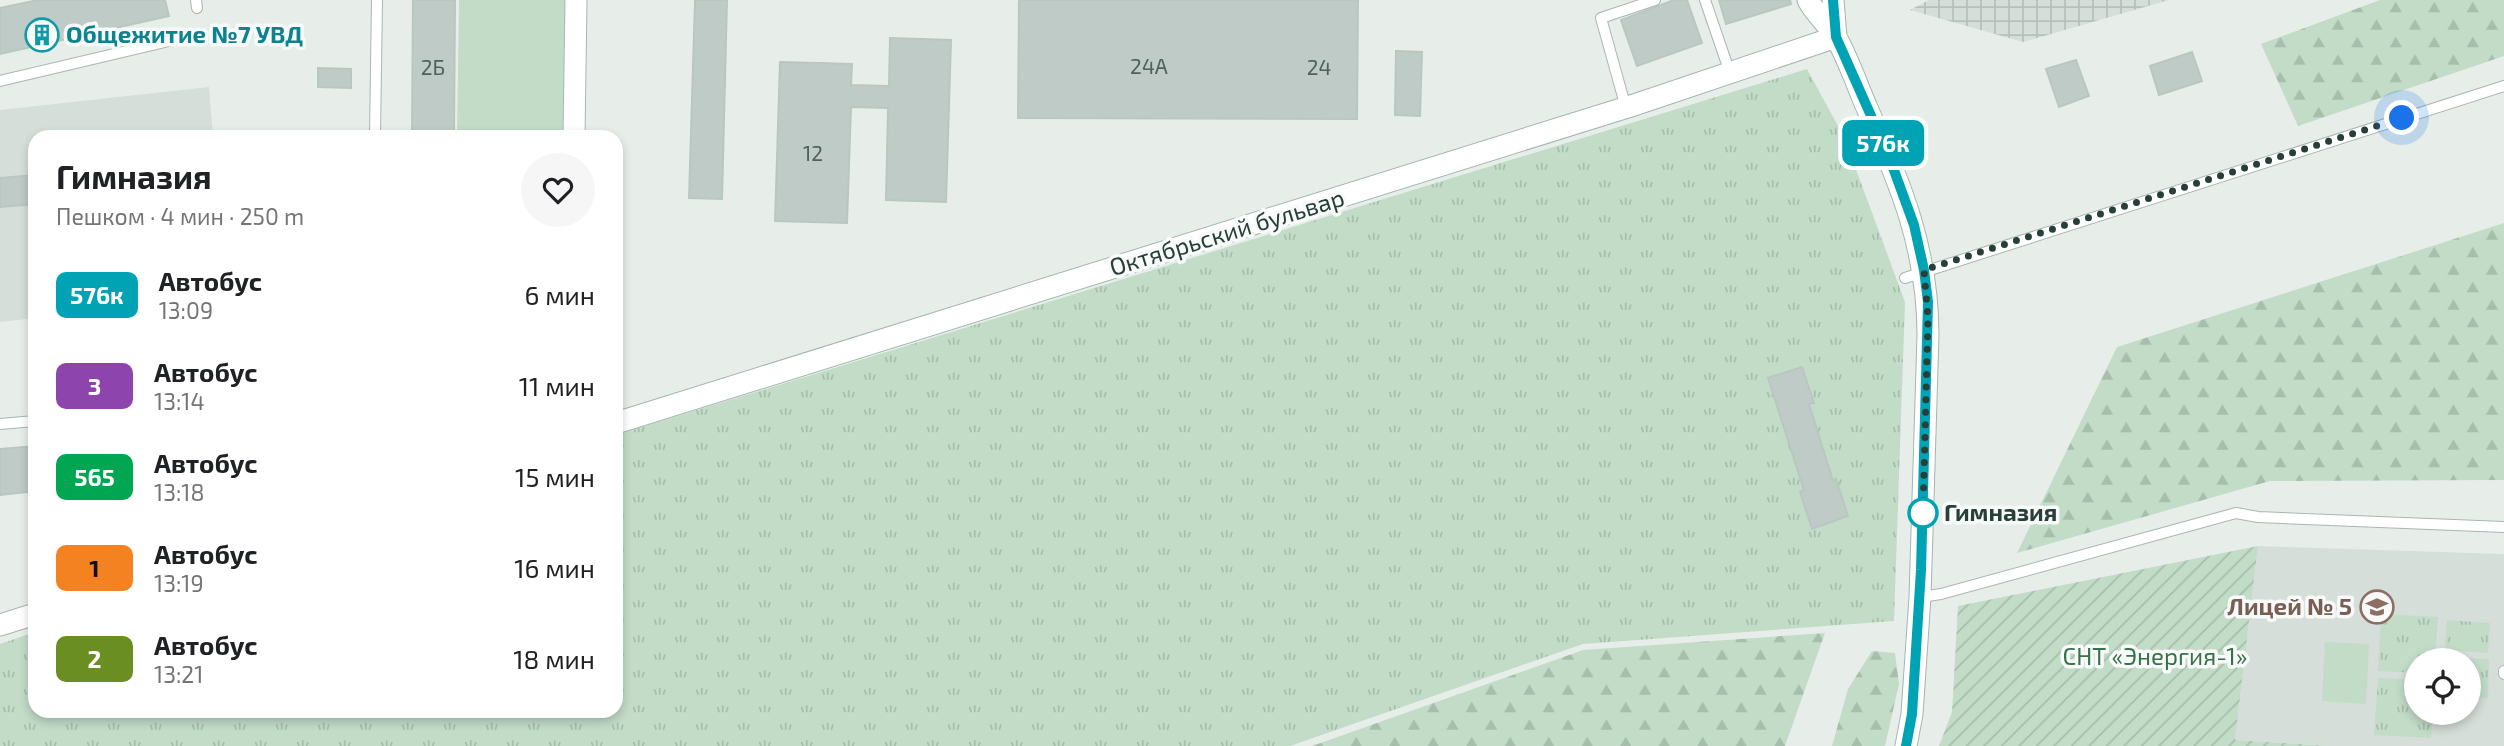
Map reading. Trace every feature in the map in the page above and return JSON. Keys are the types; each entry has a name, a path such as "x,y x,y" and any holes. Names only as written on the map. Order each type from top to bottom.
{"street":[{"path":"574,130 576,0"},
{"path":"1808,0 1836,37 1888,154 1914,225 1914,274 1928,302 1920,597 1912,714 1906,746"},
{"path":"1833,0 1836,37"},
{"name":"Октябрьский бульвар","path":"623,421 1626,108 1836,37"},
{"path":"0,625 28,616"}],"lane":[{"path":"375,130 377,0"},
{"path":"1626,108 1601,18 1655,0"},
{"path":"1705,0 1730,73"},
{"path":"0,81 181,38"},
{"path":"1914,274 2504,86"},
{"path":"0,424 28,422"},
{"path":"1920,597 1941,594 2236,513 2258,517 2504,527"}],"shaded area":[{"path":"1929,0 2169,0 2023,42 1910,10"},
{"path":"209,87 213,130 28,130 28,319 0,322 0,110"},
{"name":"Лицей № 5","path":"2258,546 2504,554 2504,746 2330,746 2235,740"}],"green space":[{"path":"459,0 570,0 568,130 457,130"},
{"path":"2380,0 2504,0 2504,56 2298,126 2261,44"},
{"path":"1807,69 1844,137 1905,302 1894,621 1583,644 1290,746 0,746 0,644 28,634 28,718 623,718 623,433"},
{"path":"2504,223 2504,480 2270,481 2017,553 2117,347"},
{"name":"СНТ «Энергия-1»","path":"2258,546 2235,740 2330,746 1939,746 1952,712 1958,606"},
{"path":"2381,614 2438,617 2436,648 2404,648 2404,672 2378,671"},
{"path":"2447,620 2490,623 2488,653 2481,653 2481,648 2445,648"},
{"path":"1825,633 1785,746 1312,746 1583,650"},
{"path":"2325,642 2369,644 2366,704 2322,701"},
{"path":"1872,651 1895,653 1899,684 1885,746 1832,746 1848,689"},
{"path":"2481,659 2489,659 2488,698 2481,698"},
{"path":"2378,678 2404,679 2404,725 2432,725 2431,738 2374,735"}],"building":[{"name":"Общежитие №7 УВД","path":"38,0 165,0 169,16 0,54 0,8"},
{"path":"413,0 455,0 454,130 412,130"},
{"path":"695,0 727,0 722,199 689,198"},
{"path":"1019,0 1358,0 1357,119 1018,118"},
{"path":"1674,0 1687,0 1702,43 1637,66 1621,20"},
{"path":"1719,0 1790,0 1791,4 1726,24"},
{"path":"890,38 951,40 946,202 886,200 888,108 851,107 847,223 775,221 780,62 852,64 851,85 889,86"},
{"path":"1396,51 1422,52 1420,116 1395,115"},
{"path":"2192,52 2202,81 2159,95 2150,66"},
{"path":"2076,60 2089,96 2059,107 2046,69"},
{"path":"318,68 351,69 351,88 318,87"},
{"path":"28,176 28,205 0,207 0,178"},
{"path":"1802,367 1814,403 1809,404 1833,481 1836,479 1848,516 1812,529 1800,492 1804,490 1768,378"},
{"path":"28,447 28,492 0,495 0,449"}],"bus line":[{"name":"576к","path":"1833,0 1836,37 1888,154 1914,225 1928,302 1921,570 1912,714 1906,746"}],"place":[{"name":"Общежитие №7 УВД","path":"42,35"},
{"name":"Гимназия","path":"1923,513"},
{"name":"Лицей № 5","path":"2377,607"}],"route":[{"path":"1923,513 1928,318 1924,270 2402,118"}]}
